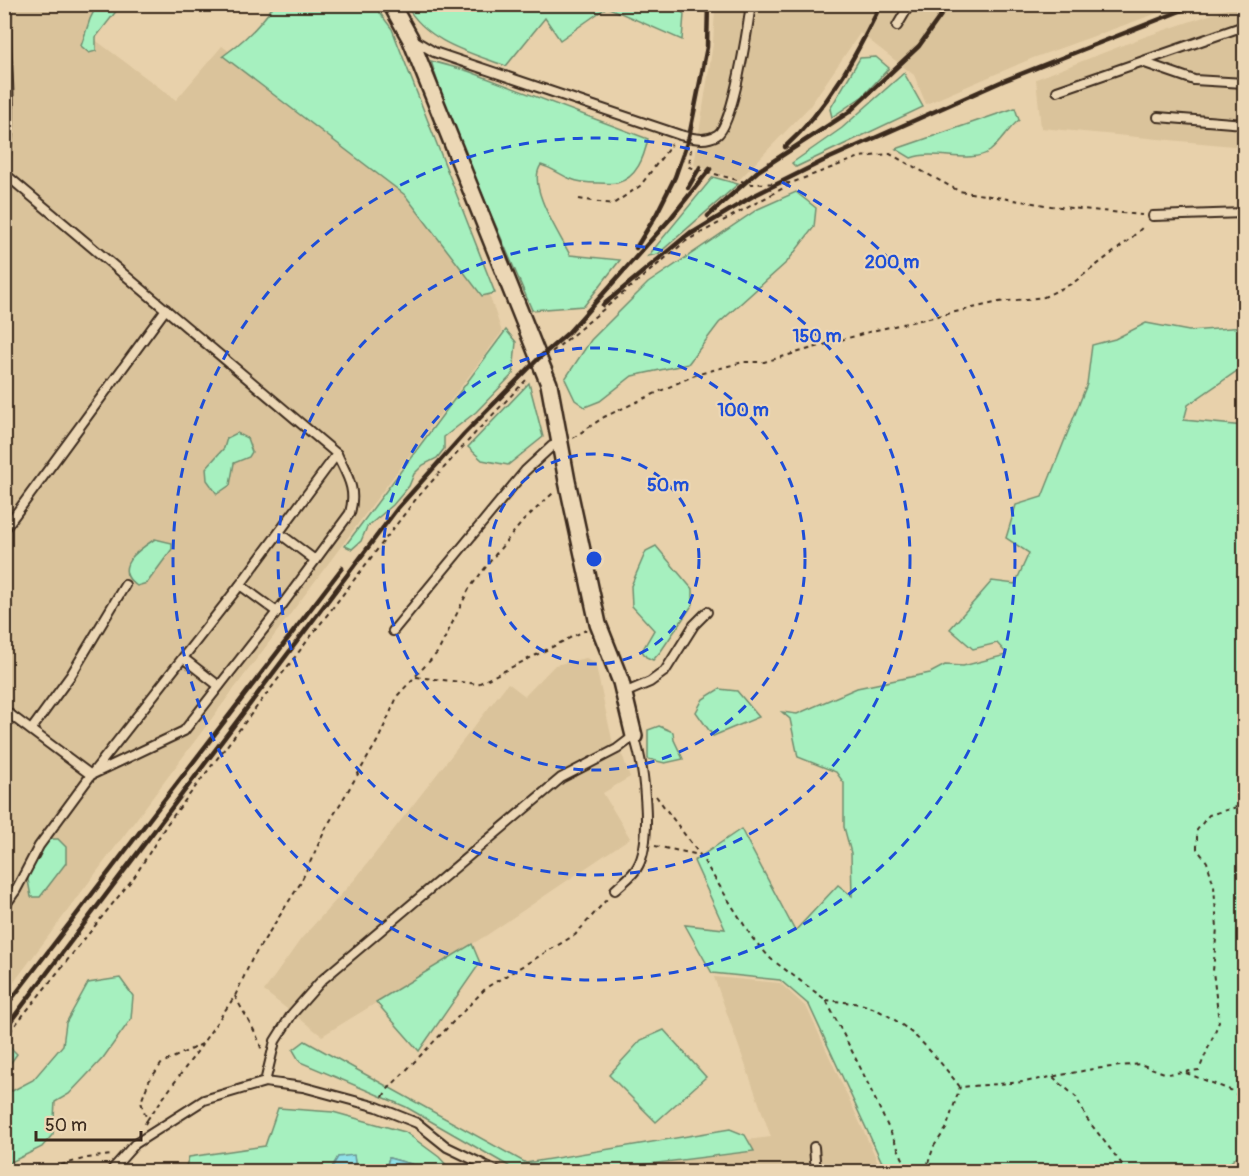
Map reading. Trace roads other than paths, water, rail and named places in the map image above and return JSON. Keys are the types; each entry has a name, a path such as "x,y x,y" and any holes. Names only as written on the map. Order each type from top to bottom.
{"street":[{"path":"391,4 410,38 549,384 598,624 624,693 634,736"}],"lane":[{"path":"4,162 9,141 5,30 8,4"},
{"path":"410,38 435,52 680,135 708,139 719,134 727,121 751,4"},
{"path":"897,26 910,4"},
{"path":"1057,91 1243,27"},
{"path":"1142,62 1194,80 1245,82"},
{"path":"1158,117 1245,124"},
{"path":"4,174 337,454 353,489 350,513 277,612 184,731 91,775"},
{"path":"1154,216 1245,213"},
{"path":"4,530 166,309"},
{"path":"393,631 525,471 546,451 560,443"},
{"path":"4,907 16,891 39,846 91,775 240,585 337,454"},
{"path":"279,533 315,560"},
{"path":"31,730 71,675 125,585"},
{"path":"240,585 277,612"},
{"path":"624,693 650,682 665,671 694,625 707,612"},
{"path":"183,658 219,686"},
{"path":"4,710 91,775"},
{"path":"265,1082 275,1041 292,1014 322,980 561,778 617,749 634,736 639,750 645,788 645,844 638,867 615,890"},
{"path":"110,1172 135,1144 204,1100 265,1082 303,1087 377,1107 417,1123 447,1147 499,1172"},
{"path":"814,1147 816,1172"}],"water":[{"path":"354,1155 356,1171 330,1171 338,1157"},
{"path":"389,1158 429,1169 431,1171 385,1171"}],"railway":[{"path":"636,248 675,177 689,137 707,47 708,4"},
{"path":"785,147 815,116 828,98 862,43 881,4"},
{"path":"708,216 758,171 849,112 919,46 949,4"},
{"path":"684,238 753,196 823,161 1003,81 1198,4"},
{"path":"688,188 700,167"},
{"path":"4,1030 397,509 464,434 539,358 568,333 670,219 710,169"},
{"path":"603,305 691,232"},
{"path":"4,1009 342,568"}]}
